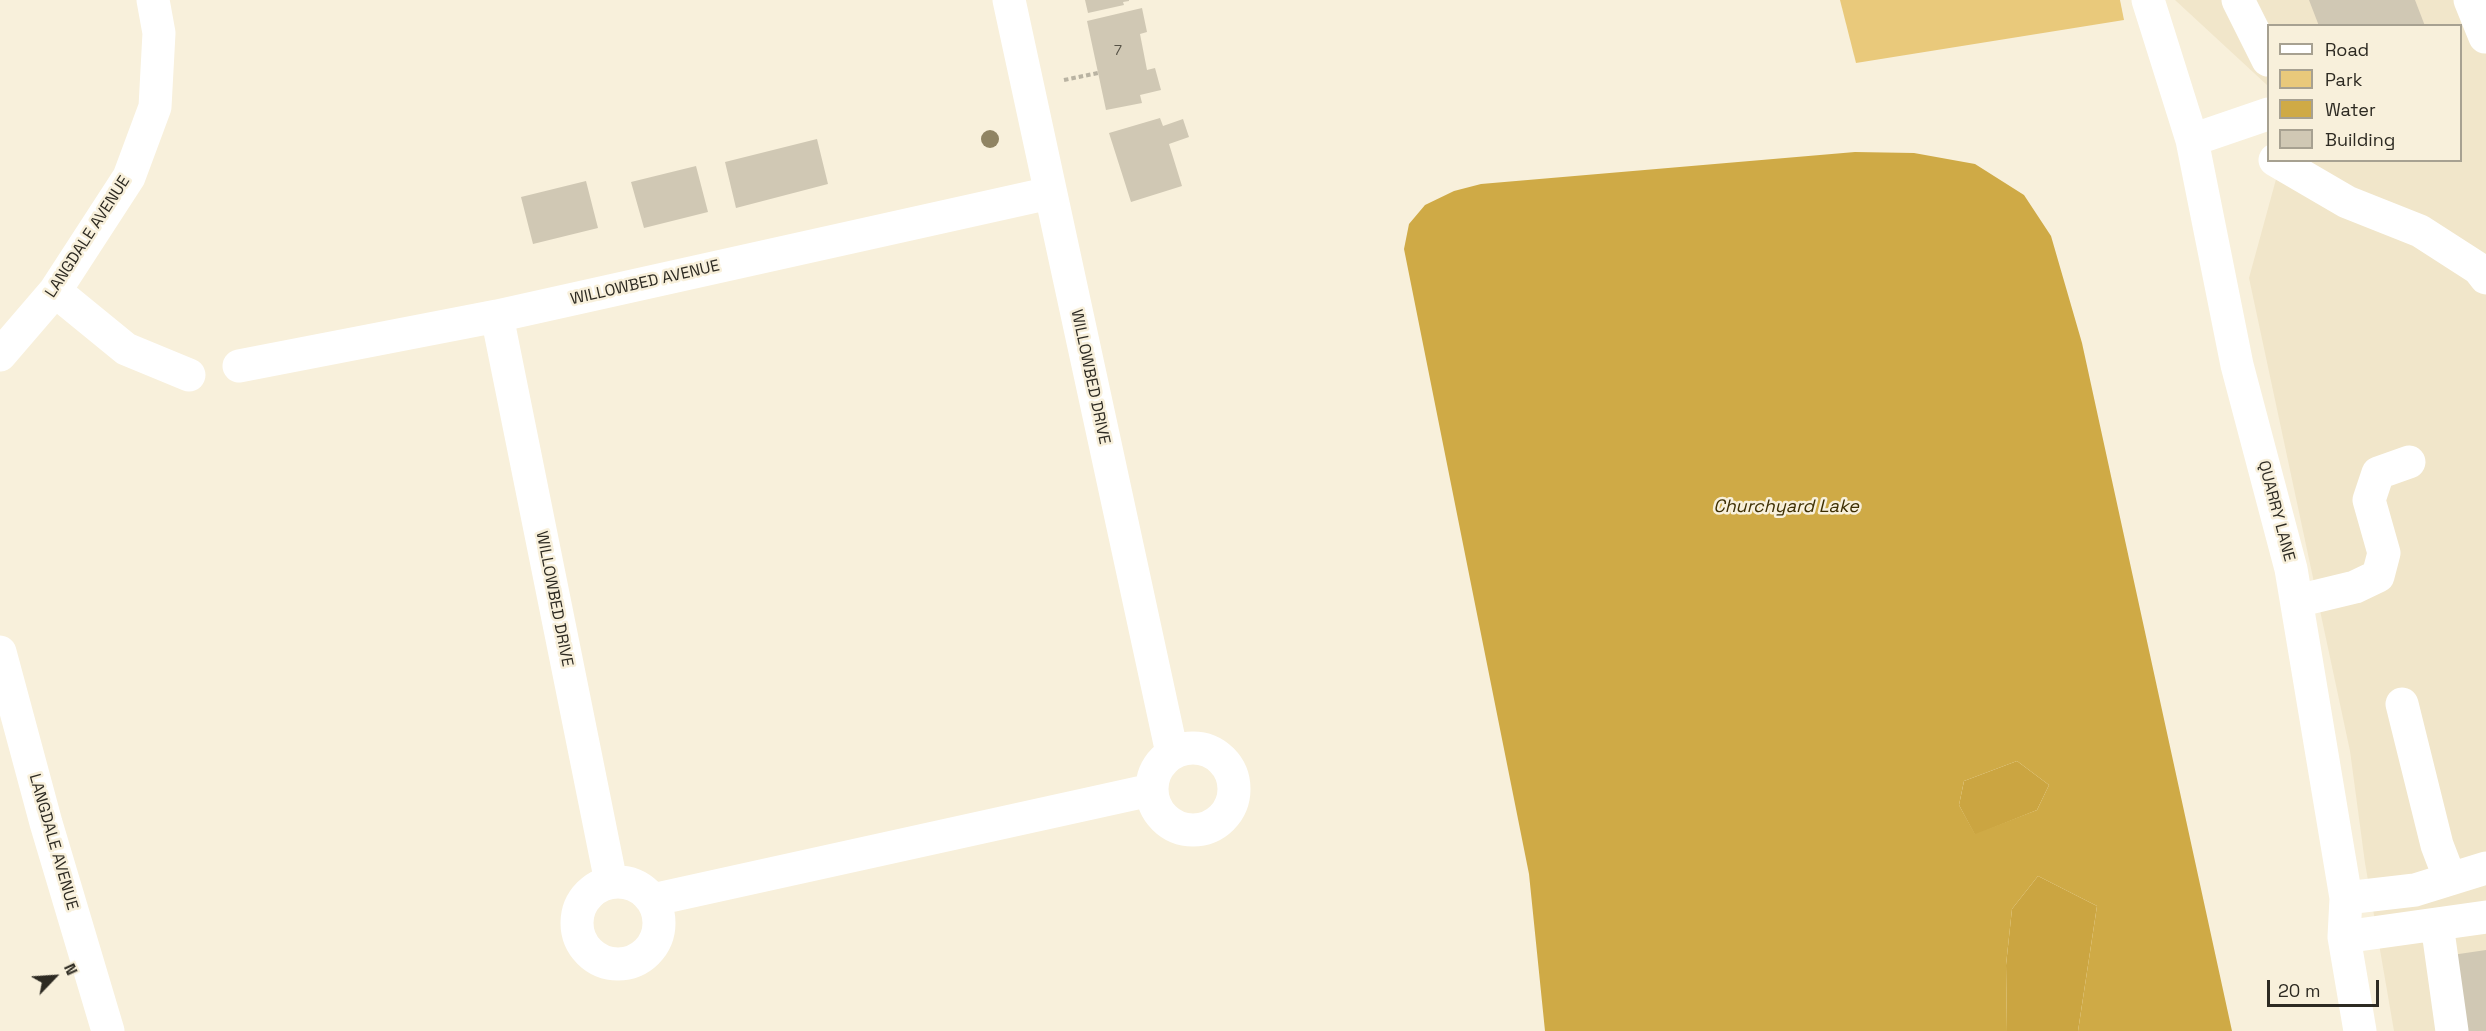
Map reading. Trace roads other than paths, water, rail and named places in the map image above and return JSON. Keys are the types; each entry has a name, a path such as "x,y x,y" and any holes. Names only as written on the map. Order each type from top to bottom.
{"street":[{"name":"LANGDALE AVENUE","path":"0,355 55,291 129,177 155,107 159,33 153,0"},
{"name":"WILLOWBED DRIVE","path":"1009,0 1172,753"},
{"name":"QUARRY LANE","path":"2148,0 2192,140 2237,365 2291,569 2346,898 2344,937 2360,1031"},
{"path":"2238,0 2267,58"},
{"path":"2469,0 2477,40"},
{"path":"2267,88 2254,119 2267,152"},
{"path":"2192,140 2254,119"},
{"path":"2278,162 2347,202 2420,231 2479,269 2486,278"},
{"name":"WILLOWBED AVENUE","path":"239,366 497,316 1050,193"},
{"path":"55,291 126,349 189,375"},
{"name":"WILLOWBED DRIVE","path":"497,316 611,882"},
{"path":"2296,601 2355,587 2378,576 2384,553 2369,500 2378,473 2409,462"},
{"name":"LANGDALE AVENUE","path":"0,652 46,823 108,1031"},
{"path":"2402,704 2437,845 2450,879"},
{"path":"1193,747 1214,752 1225,762 1233,774 1235,788 1229,810 1220,821 1208,828 1193,831 1174,826 1162,817 1155,805 1151,790 1157,768 1172,753 1193,747"},
{"path":"652,900 1151,790"},
{"path":"2346,898 2415,890 2486,868"},
{"path":"618,881 639,886 652,900 660,923 657,937 645,955 632,962 618,964 599,960 587,951 580,939 577,924 578,910 591,891 611,882 618,881"},
{"path":"2344,937 2486,917"},
{"path":"2437,924 2452,1031"}],"water":[{"name":"Churchyard Lake","path":"1855,152 1914,153 1975,164 2024,195 2051,236 2082,343 2232,1031 2078,1031 2097,906 2038,876 2012,909 2006,965 2007,1031 1545,1031 1529,874 1404,249 1409,224 1425,205 1454,191 1481,184","holes":["2017,761 2049,785 2037,810 1975,834 1959,805 1964,781"]}]}
